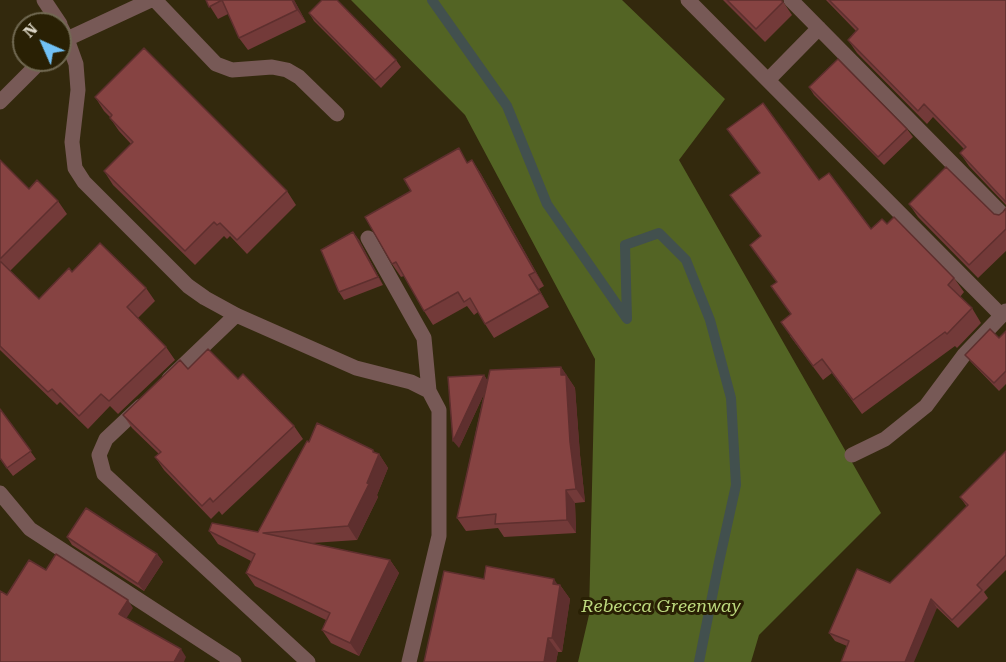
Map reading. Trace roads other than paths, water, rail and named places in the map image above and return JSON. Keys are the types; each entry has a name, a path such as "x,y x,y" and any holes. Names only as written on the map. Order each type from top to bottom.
{"lane":[{"path":"72,29 153,0 216,64 232,70 272,68 287,70 298,77 337,114"},
{"path":"688,0 1004,313 964,355 926,406 885,439 852,455"},
{"path":"791,0 1006,218"},
{"path":"768,80 819,28"},
{"path":"72,55 76,64 78,90 72,142 75,168 84,182 188,286 236,315 356,368 411,382 429,391"},
{"path":"0,102 30,72"},
{"path":"368,238 424,338 429,391 439,410 439,536 410,662"},
{"path":"236,315 106,439 99,455 104,474 308,662"},
{"path":"0,493 30,529 234,662"}],"waterway":[{"path":"432,0 507,106 547,204 627,319 625,245 659,233 686,260 710,320 731,398 736,485 699,662"}],"park label":[{"name":"Rebecca Greenway","path":"661,607"}]}
